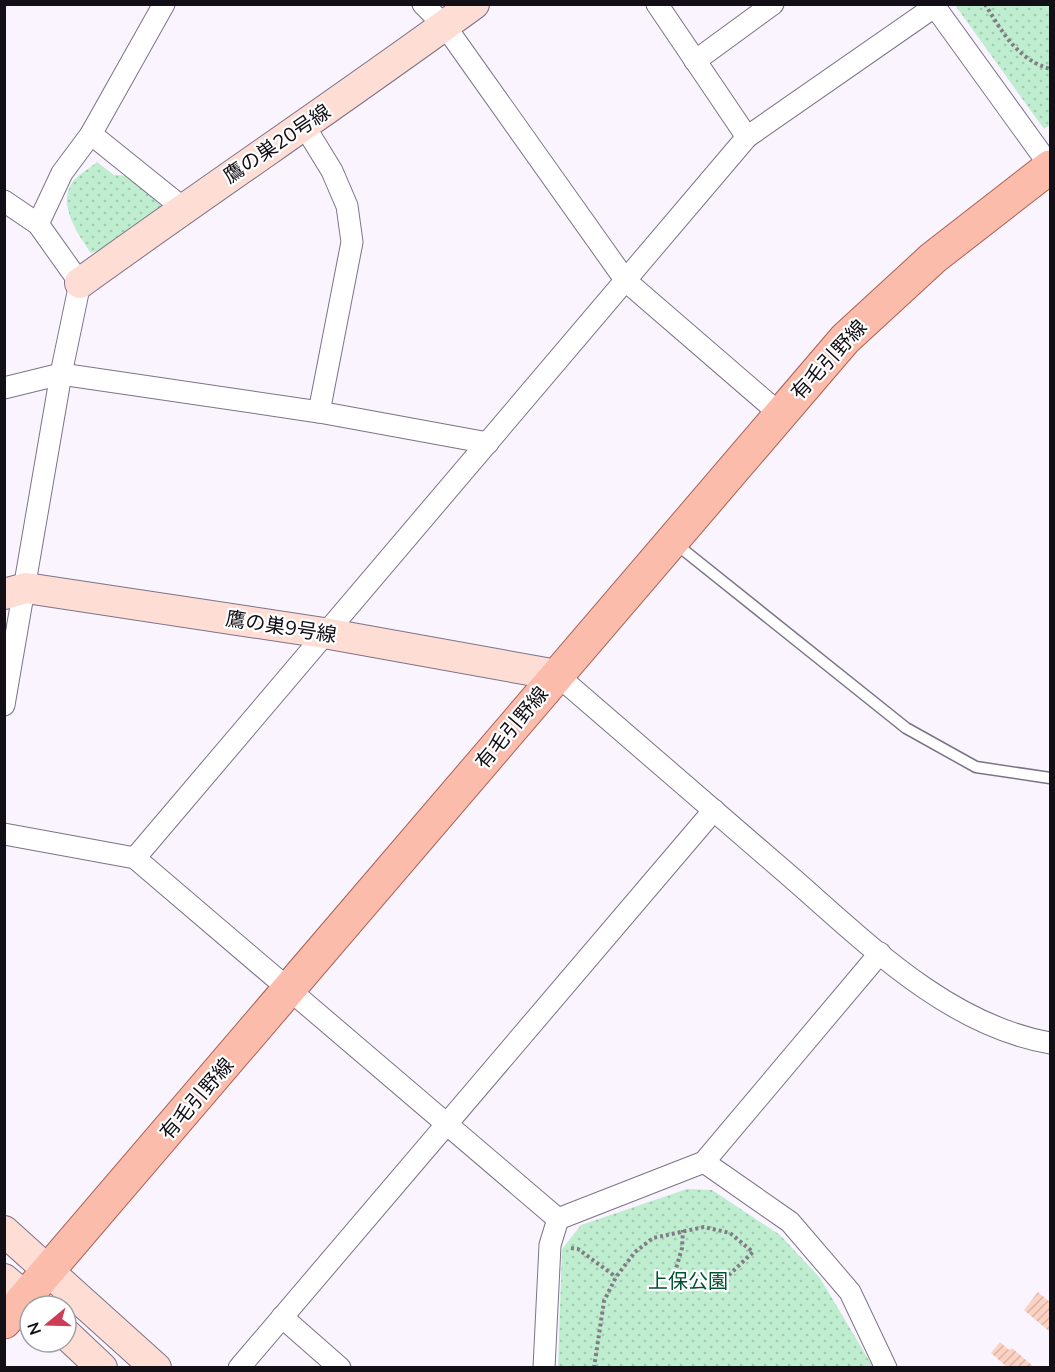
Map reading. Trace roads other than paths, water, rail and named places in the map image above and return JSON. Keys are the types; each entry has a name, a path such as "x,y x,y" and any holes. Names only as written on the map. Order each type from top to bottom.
{"main road":[{"name":"有毛引野線","path":"22,1294 50,1271 845,339 933,258 1050,166"},
{"name":"有毛引野線","path":"4,1322 18,1300"}],"street":[{"path":"38,224 62,173 91,134 164,4"},
{"path":"423,4 445,26 626,281 780,414"},
{"name":"鷹の巣20号線","path":"80,283 183,208 305,127 474,4"},
{"path":"657,4 747,136"},
{"path":"695,61 773,4"},
{"path":"135,858 747,136 934,6 1050,166"},
{"path":"305,127 332,171 347,206 352,242 319,412"},
{"path":"91,134 183,208"},
{"path":"4,201 38,224 80,283 15,591 4,705"},
{"path":"4,388 61,374 319,412 488,443"},
{"name":"鷹の巣9号線","path":"15,591 324,633 557,675"},
{"path":"557,675 880,953 951,1005 1017,1038 1050,1043"},
{"path":"239,1368 714,810"},
{"path":"4,834 135,858 292,989 447,1125 558,1218"},
{"path":"558,1218 704,1162 880,953"},
{"path":"704,1162 790,1222 850,1292 886,1368"},
{"path":"544,1368 550,1245 558,1218"},
{"path":"4,1231 156,1368"},
{"path":"282,1317 340,1368"},
{"path":"78,1345 102,1368"}],"lane":[{"path":"673,542 906,728 976,767 1050,778"}],"park label":[{"name":"上保公園","path":"688,1281"}]}
